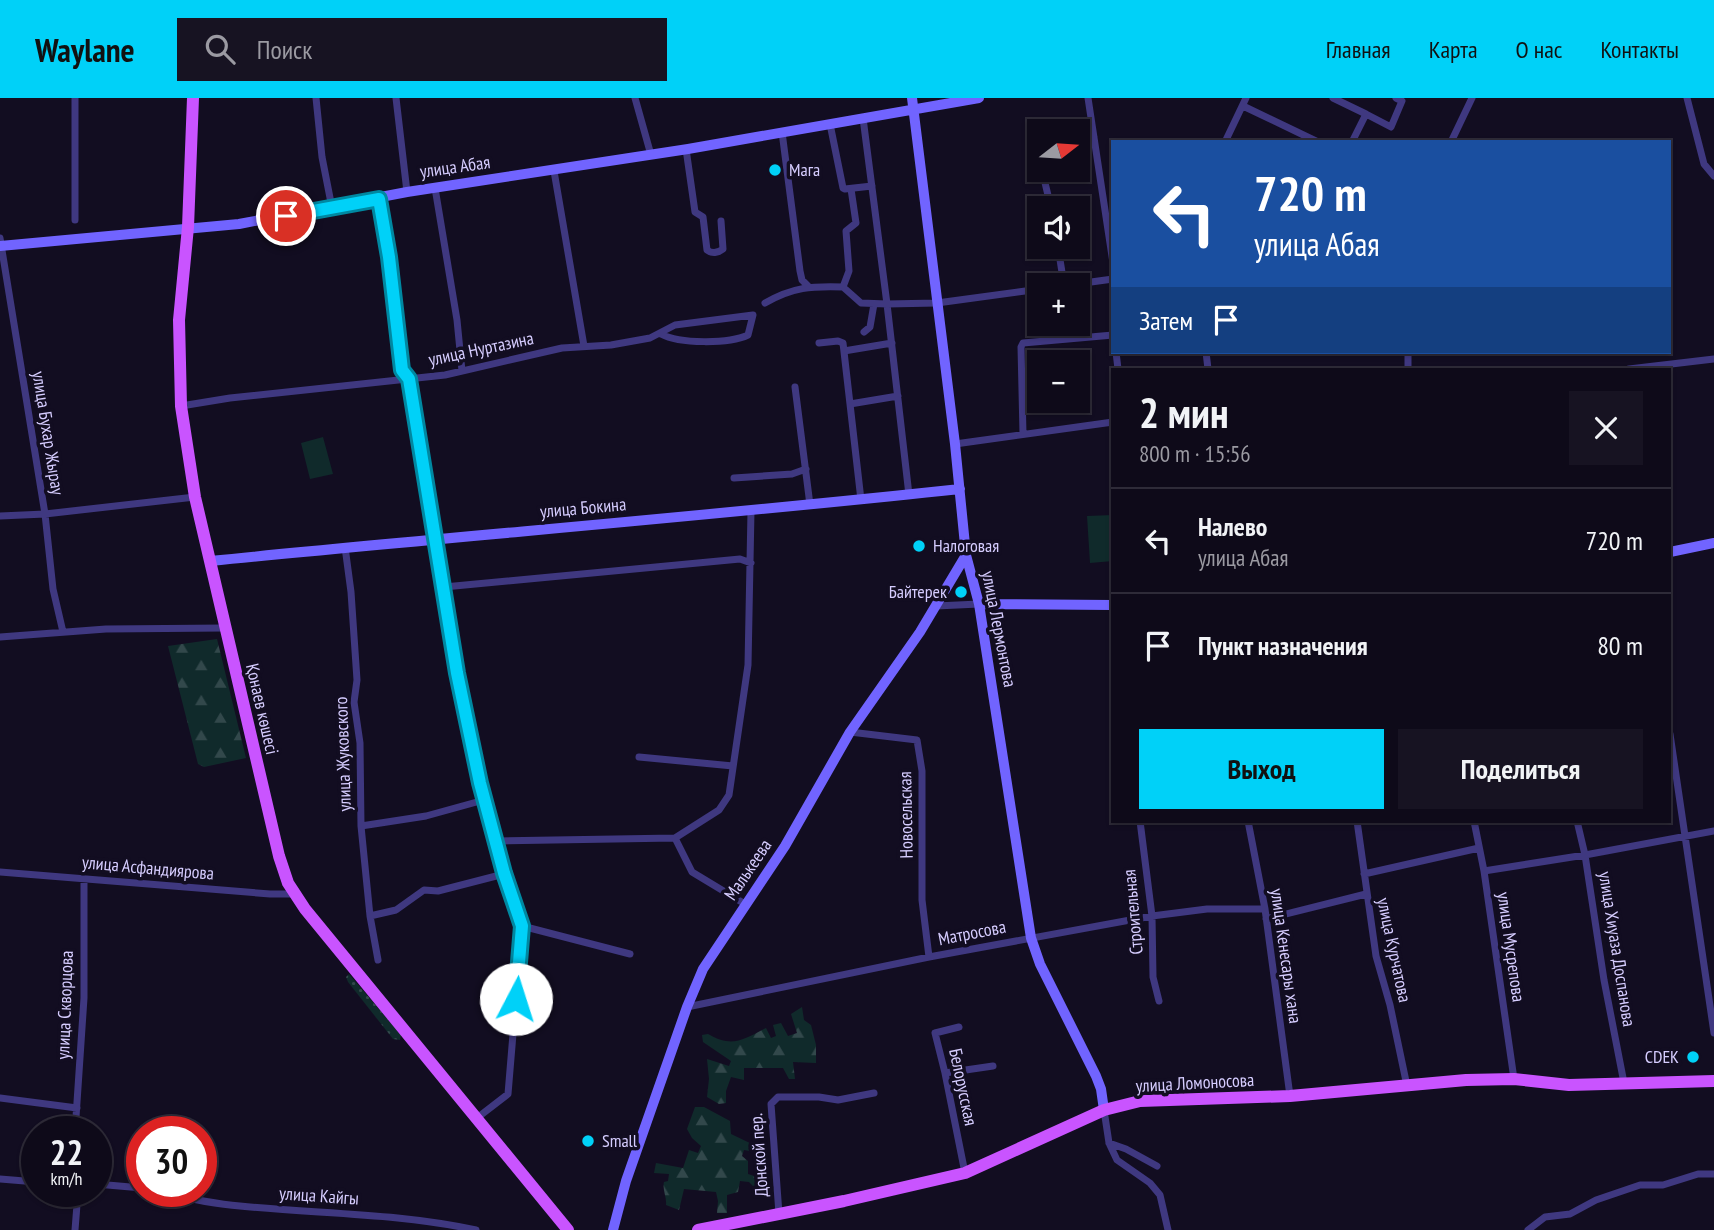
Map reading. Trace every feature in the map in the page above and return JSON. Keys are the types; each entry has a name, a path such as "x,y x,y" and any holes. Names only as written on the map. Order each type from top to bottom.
{"main road":[{"name":"Қонаев көшесі","path":"193,98 188,227 179,320 181,406 195,497 279,856 295,894 568,1230"},
{"name":"улица Абая","path":"0,243 239,224 407,192 554,171 830,124 912,104 979,98"},
{"name":"улица Лермонтова","path":"912,104 955,444 966,555 979,604 1031,938 1040,964 1096,1076 1104,1110"},
{"name":"улица Бокина","path":"210,561 960,489"},
{"path":"1671,552 1714,543"},
{"name":"Малькеева","path":"613,1230 626,1181 687,1007 703,970 785,846 850,732 936,606 966,555"},
{"path":"979,604 1111,605"},
{"name":"улица Ломоносова","path":"698,1230 965,1172 1104,1110 1140,1101 1290,1096 1466,1080 1514,1079 1569,1084 1714,1081"}],"street":[{"path":"75,98 75,220"},
{"path":"316,98 322,157 332,208"},
{"path":"396,98 407,192"},
{"path":"635,98 651,155"},
{"path":"1088,98 1111,250"},
{"path":"1333,98 1391,127 1402,101 1396,98"},
{"path":"1452,140 1472,98"},
{"path":"1687,98 1704,164 1714,176"},
{"path":"1226,140 1245,102 1314,140"},
{"path":"1353,140 1366,114"},
{"path":"863,118 909,495"},
{"path":"830,124 840,184 845,189 872,186"},
{"path":"782,132 800,271 802,280 808,286"},
{"path":"1090,138 1094,137"},
{"path":"686,149 695,212 703,217 707,250 710,252 723,249 721,221"},
{"path":"554,171 584,346"},
{"path":"435,188 457,320 462,371"},
{"path":"842,287 849,271 846,231 856,223 851,188"},
{"path":"379,199 389,257 402,370 409,379 457,673 484,800 522,926 508,1094 477,1118"},
{"name":"улица Бухар Жырау","path":"0,243 45,514 53,589 64,632"},
{"path":"1090,282 1111,279"},
{"path":"765,303 790,290 808,286 842,287 857,301 874,304 937,303 1027,291"},
{"path":"864,332 870,327 874,304"},
{"name":"улица Нуртазина","path":"181,406 462,371 562,348 611,345 650,338 675,326 753,315 748,335 743,337 720,341 682,340 661,334"},
{"path":"1023,434 1023,343 1111,335"},
{"path":"819,343 841,341 844,351 861,500"},
{"path":"844,351 892,343"},
{"path":"1638,368 1714,359"},
{"path":"795,387 810,505"},
{"path":"850,404 898,396"},
{"path":"955,444 1111,422"},
{"path":"734,478 792,474 806,469"},
{"path":"0,516 45,514 195,497"},
{"path":"497,841 676,838 719,810 729,795 748,665 751,511"},
{"name":"улица Жуковского","path":"345,547 357,680 354,702 360,743 361,826 370,916 379,960"},
{"path":"444,587 740,559 751,563"},
{"path":"936,606 979,604"},
{"path":"0,637 64,632 224,628"},
{"name":"Новосельская","path":"850,732 917,740 922,771 922,900 929,957"},
{"path":"1671,741 1714,1032"},
{"path":"639,757 733,766"},
{"path":"361,826 426,816 484,800"},
{"name":"Строительная","path":"1140,823 1152,916 1153,977 1159,1001"},
{"name":"улица Кенесары хана","path":"1248,823 1265,909 1290,1096"},
{"name":"улица Курчатова","path":"1357,823 1376,956 1390,1005 1407,1086"},
{"name":"улица Мусрепова","path":"1474,823 1484,871 1514,1079"},
{"name":"улица Хиуаза Доспанова","path":"1577,823 1624,1083"},
{"path":"1484,871 1714,831"},
{"path":"676,838 692,872 746,904"},
{"path":"1364,874 1479,848"},
{"name":"улица Асфандиярова","path":"0,872 295,894"},
{"path":"370,916 396,910 424,890 438,891 504,873"},
{"name":"улица Скворцова","path":"76,1116 84,998 84,878"},
{"path":"1266,919 1366,894"},
{"name":"Матросова","path":"687,1007 929,957 1152,916 1207,909 1265,909"},
{"path":"522,926 630,954"},
{"name":"Белорусская","path":"959,1027 935,1033 965,1172"},
{"path":"945,1073 993,1066"},
{"name":"Донской пер.","path":"779,1214 771,1104 778,1097 838,1100 874,1093"},
{"path":"0,1098 76,1108"},
{"path":"1104,1110 1109,1143 1117,1160 1150,1183 1160,1195 1168,1230"},
{"path":"1109,1143 1157,1166"},
{"path":"1528,1230 1545,1217 1570,1214 1596,1200 1640,1185 1663,1185 1698,1174 1714,1174"},
{"path":"0,1179 21,1181"},
{"name":"улица Кайгы","path":"217,1202 440,1222 476,1230"},
{"path":"75,1230 77,1207"}],"green space":[{"path":"323,437 333,474 310,479 301,443"},
{"path":"1111,515 1111,561 1090,563 1087,516"},
{"path":"217,639 246,758 204,767 198,764 168,646"},
{"path":"349,974 401,1035 400,1040 393,1039 348,982 346,977"},
{"path":"802,1007 804,1020 811,1025 816,1045 816,1063 793,1062 795,1079 789,1079 783,1068 744,1068 744,1080 731,1077 726,1091 726,1103 719,1104 707,1097 707,1059 729,1066 731,1061 703,1042 702,1035 708,1034 724,1041 737,1041 766,1028 771,1038 776,1036 773,1025 781,1023 788,1036 797,1033 791,1014"},
{"path":"695,1107 704,1107 730,1121 731,1134 756,1146 755,1152 744,1150 742,1156 748,1161 748,1174 754,1176 757,1185 740,1181 738,1192 727,1195 727,1213 717,1213 716,1192 684,1189 679,1210 666,1205 664,1182 668,1181 669,1174 654,1173 656,1163 683,1168 689,1150 698,1153 701,1146 687,1129"}],"place":[{"name":"Мага","path":"775,170"},
{"name":"Налоговая","path":"919,546"},
{"name":"Байтерек","path":"961,592"},
{"name":"CDEK","path":"1693,1057"},
{"name":"Small","path":"588,1141"}],"route":[{"path":"286,216 379,199 389,257 402,370 409,379 457,673 484,800 522,926 516,999"}]}
